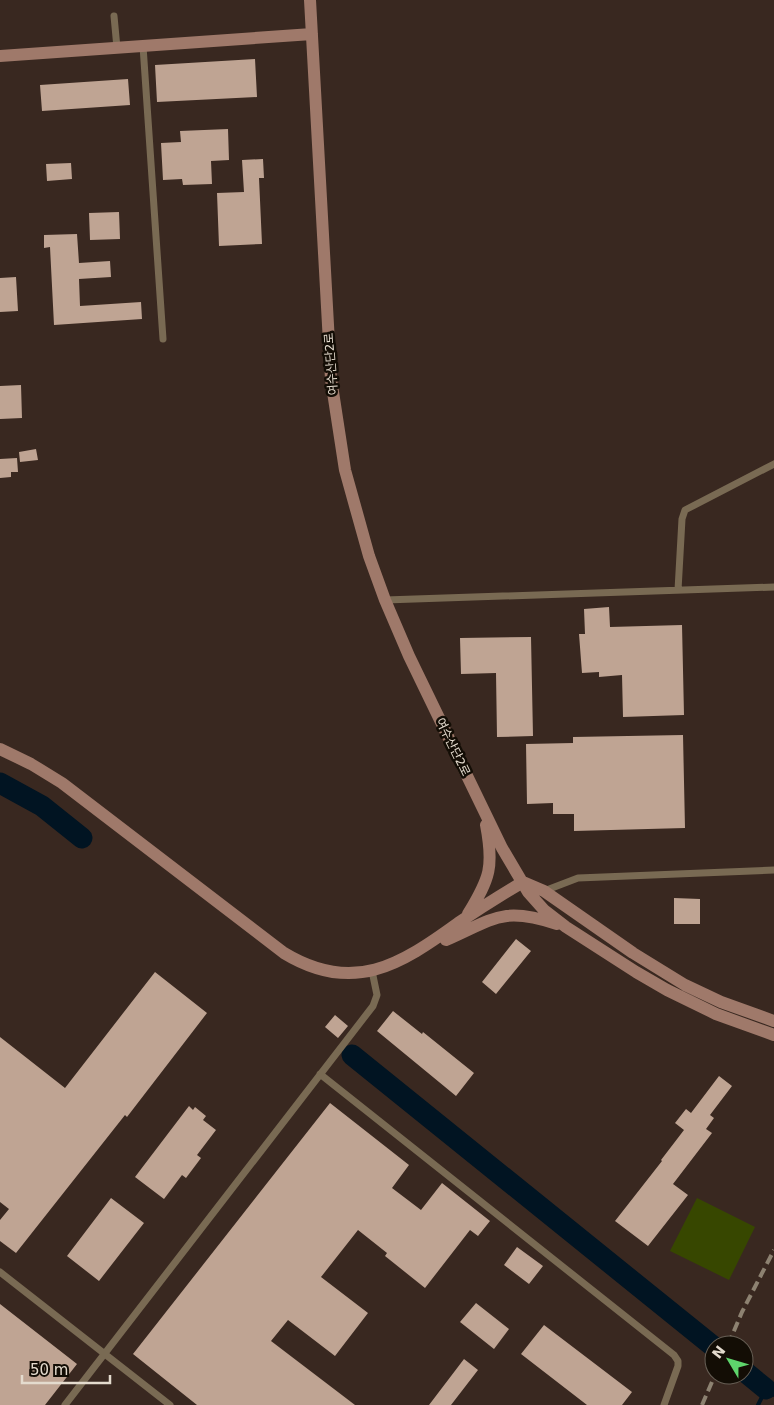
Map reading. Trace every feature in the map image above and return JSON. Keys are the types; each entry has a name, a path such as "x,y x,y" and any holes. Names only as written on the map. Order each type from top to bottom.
{"street":[{"name":"여수산단2로","path":"310,0 331,379 342,455 351,492 385,600 409,656 483,810 511,865 534,901 566,927"},
{"path":"0,56 312,34"},
{"path":"0,749 39,768 62,783 295,960 319,970 345,973 372,971 397,962 429,944 522,882 544,891 633,953 685,985 721,1002 774,1021"},
{"path":"465,919 480,895 489,874 489,850 483,810"},
{"path":"429,944 444,941 486,920 507,915 528,916 566,927 667,990 716,1014 774,1036"}],"lane":[{"path":"114,16 117,48"},
{"path":"143,46 163,339"},
{"path":"678,590 682,520 685,510 774,464"},
{"path":"385,600 774,587"},
{"path":"544,891 578,878 774,870"},
{"path":"65,1405 376,1001 377,988 372,971"},
{"path":"320,1074 674,1354 678,1361 678,1366 664,1405"},
{"path":"0,1272 170,1405"}],"shaded area":[{"path":"0,0 774,0 774,1405 0,1405"}],"green space":[{"path":"697,1198 755,1227 729,1280 670,1251"}],"building":[{"path":"255,59 257,97 157,102 155,65"},
{"path":"128,79 130,105 42,111 40,85"},
{"path":"228,129 229,160 211,161 212,184 183,185 182,179 163,180 161,143 181,142 180,131"},
{"path":"263,159 264,178 259,178 262,244 219,246 217,193 244,192 242,160"},
{"path":"71,163 72,179 47,181 46,164"},
{"path":"119,212 120,239 90,240 89,213"},
{"path":"77,234 79,263 110,261 111,277 79,279 80,306 141,302 142,319 54,325 50,247 44,248 44,235"},
{"path":"16,277 18,311 0,312 0,278"},
{"path":"21,385 22,418 0,419 0,386"},
{"path":"36,449 38,460 20,462 19,452"},
{"path":"17,458 18,472 11,472 11,477 0,478 0,459"},
{"path":"609,607 610,627 682,625 684,715 623,717 622,675 599,677 599,672 582,673 579,634 585,634 584,609"},
{"path":"531,637 533,736 497,737 496,673 461,674 460,638"},
{"path":"683,735 685,828 574,831 574,814 553,814 553,803 527,804 526,744 573,743 573,737"},
{"path":"674,898 700,899 700,924 674,924"},
{"path":"516,939 531,951 496,994 482,982"},
{"path":"155,972 207,1013 127,1117 125,1115 16,1253 0,1241 0,1220 9,1209 0,1202 0,1037 65,1088"},
{"path":"393,1011 422,1034 423,1032 474,1073 456,1096 377,1031"},
{"path":"335,1015 348,1026 338,1038 325,1027"},
{"path":"719,1076 732,1086 710,1115 714,1118 706,1129 712,1133 673,1184 688,1195 648,1246 615,1221 684,1130 675,1123 686,1109 691,1113"},
{"path":"330,1103 409,1165 392,1188 421,1210 442,1183 490,1221 478,1236 470,1230 425,1288 385,1256 387,1253 358,1230 321,1277 368,1313 335,1356 288,1320 271,1341 355,1405 197,1405 133,1354"},
{"path":"189,1106 193,1110 195,1107 206,1116 203,1120 216,1130 197,1155 201,1158 186,1178 182,1175 164,1199 135,1177"},
{"path":"111,1198 144,1223 99,1281 67,1256"},
{"path":"517,1247 543,1266 529,1284 504,1265"},
{"path":"476,1303 509,1329 494,1349 460,1322"},
{"path":"0,1304 77,1364 45,1405 0,1405"},
{"path":"544,1325 632,1392 622,1405 587,1405 521,1354"},
{"path":"464,1359 478,1370 451,1405 429,1405"}],"waterway":[{"path":"0,783 42,806 82,838"},
{"path":"352,1055 704,1339"},
{"path":"754,1379 766,1389"},
{"path":"758,1405 766,1389 774,1395"}],"railway":[{"path":"732,1335 774,1250"},
{"path":"702,1405 711,1385"}]}
